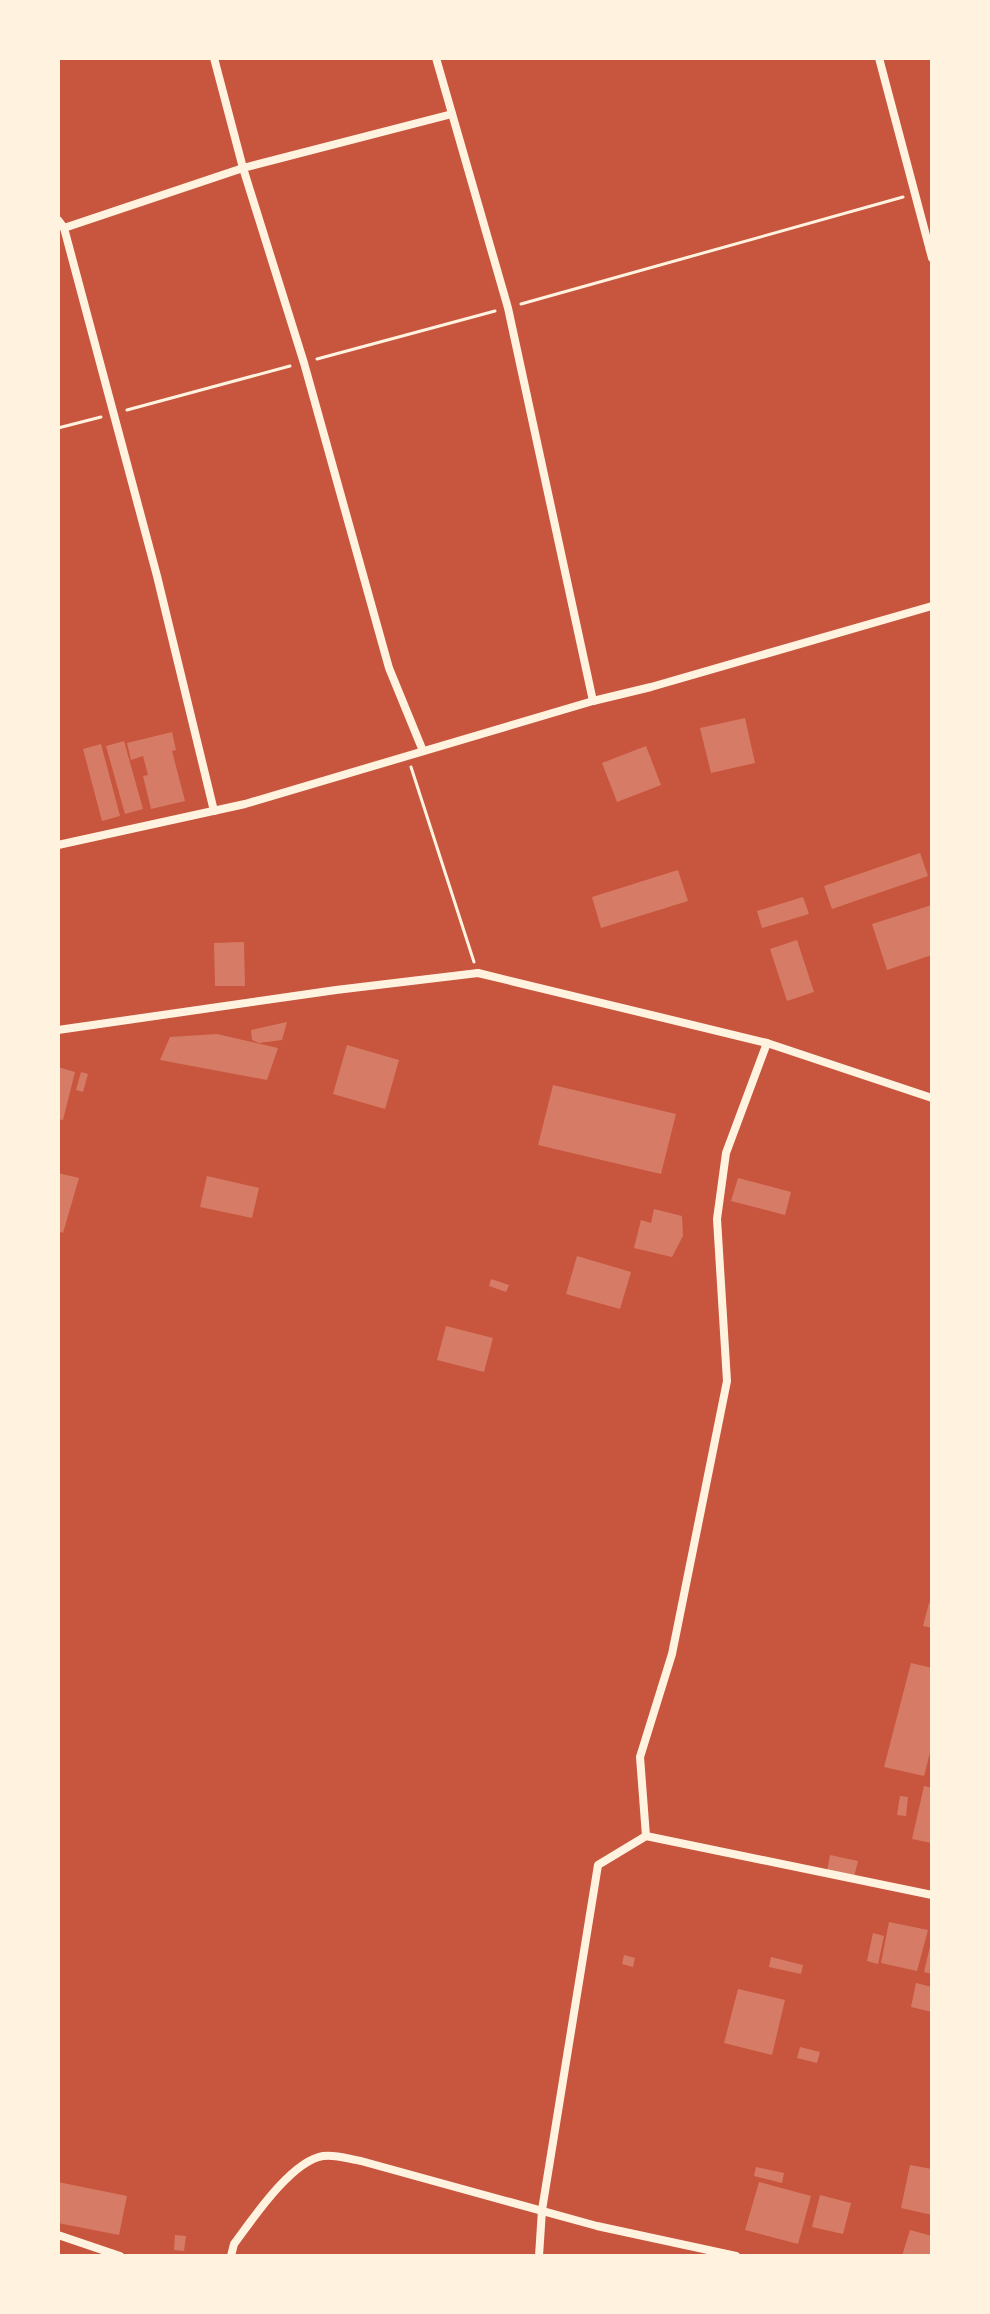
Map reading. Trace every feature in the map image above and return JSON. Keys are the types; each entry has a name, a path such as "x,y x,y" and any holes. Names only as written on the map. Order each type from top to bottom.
{"street":[{"path":"214,58 243,168 304,363 389,668 423,751"},
{"path":"436,58 508,308 593,701"},
{"path":"879,58 932,258"},
{"path":"214,811 157,576 61,224 243,168 452,114"},
{"path":"58,845 214,811 932,606"},
{"path":"58,1030 478,973 767,1043 932,1098"},
{"path":"646,1836 640,1757 672,1654 727,1381 717,1219 724,1166 726,1153 767,1043"},
{"path":"539,2256 542,2210 598,1865 646,1836 932,1895"},
{"path":"231,2256 234,2244 289,2176 322,2156 361,2161 597,2226 736,2256"},
{"path":"58,2235 120,2256"}],"path":[{"path":"407,756 478,973"}],"building":[{"path":"745,718 755,763 711,773 700,728"},
{"path":"172,732 176,750 172,751 185,801 151,809 143,776 148,775 143,756 131,760 127,743"},
{"path":"124,741 143,809 125,814 106,746"},
{"path":"101,744 120,816 102,821 83,749"},
{"path":"646,746 661,785 617,802 602,763"},
{"path":"920,853 928,876 832,909 824,886"},
{"path":"678,870 688,901 601,928 592,897"},
{"path":"803,897 809,914 762,928 757,911"},
{"path":"932,905 932,955 887,970 872,924"},
{"path":"797,940 814,992 787,1001 770,949"},
{"path":"244,942 245,986 215,986 214,943"},
{"path":"287,1022 282,1040 259,1043 252,1040 251,1030"},
{"path":"217,1034 278,1048 267,1080 160,1060 170,1037"},
{"path":"347,1045 399,1060 385,1109 333,1094"},
{"path":"58,1067 75,1072 63,1120 58,1119"},
{"path":"81,1072 88,1074 83,1092 76,1090"},
{"path":"553,1085 676,1114 661,1174 538,1145"},
{"path":"58,1173 79,1178 63,1233 58,1231"},
{"path":"207,1176 259,1188 252,1218 200,1207"},
{"path":"738,1178 791,1192 785,1215 731,1201"},
{"path":"654,1209 682,1216 683,1236 672,1257 634,1248 641,1220 651,1223"},
{"path":"577,1256 631,1272 620,1309 566,1294"},
{"path":"491,1279 509,1285 506,1292 489,1286"},
{"path":"446,1326 493,1338 484,1372 437,1360"},
{"path":"929,1603 932,1604 932,1628 923,1626"},
{"path":"911,1663 932,1668 932,1745 924,1776 884,1767"},
{"path":"924,1786 932,1788 932,1843 912,1839"},
{"path":"900,1796 908,1797 906,1816 897,1815"},
{"path":"830,1855 858,1861 854,1877 827,1871"},
{"path":"889,1922 928,1930 917,1971 881,1963"},
{"path":"873,1933 884,1936 878,1964 867,1961"},
{"path":"932,1942 932,1974 924,1972"},
{"path":"624,1955 635,1958 633,1967 622,1964"},
{"path":"771,1957 803,1965 801,1974 769,1967"},
{"path":"916,1983 932,1987 932,2012 911,2007"},
{"path":"738,1989 785,2000 772,2055 724,2043"},
{"path":"800,2047 820,2052 817,2063 797,2058"},
{"path":"910,2165 932,2169 932,2215 901,2208"},
{"path":"756,2167 784,2173 782,2183 754,2176"},
{"path":"58,2182 127,2196 119,2235 58,2223"},
{"path":"759,2182 811,2196 798,2244 745,2230"},
{"path":"820,2195 851,2203 843,2234 812,2227"},
{"path":"910,2230 932,2236 932,2256 902,2256"},
{"path":"175,2235 186,2236 184,2251 174,2250"}]}
